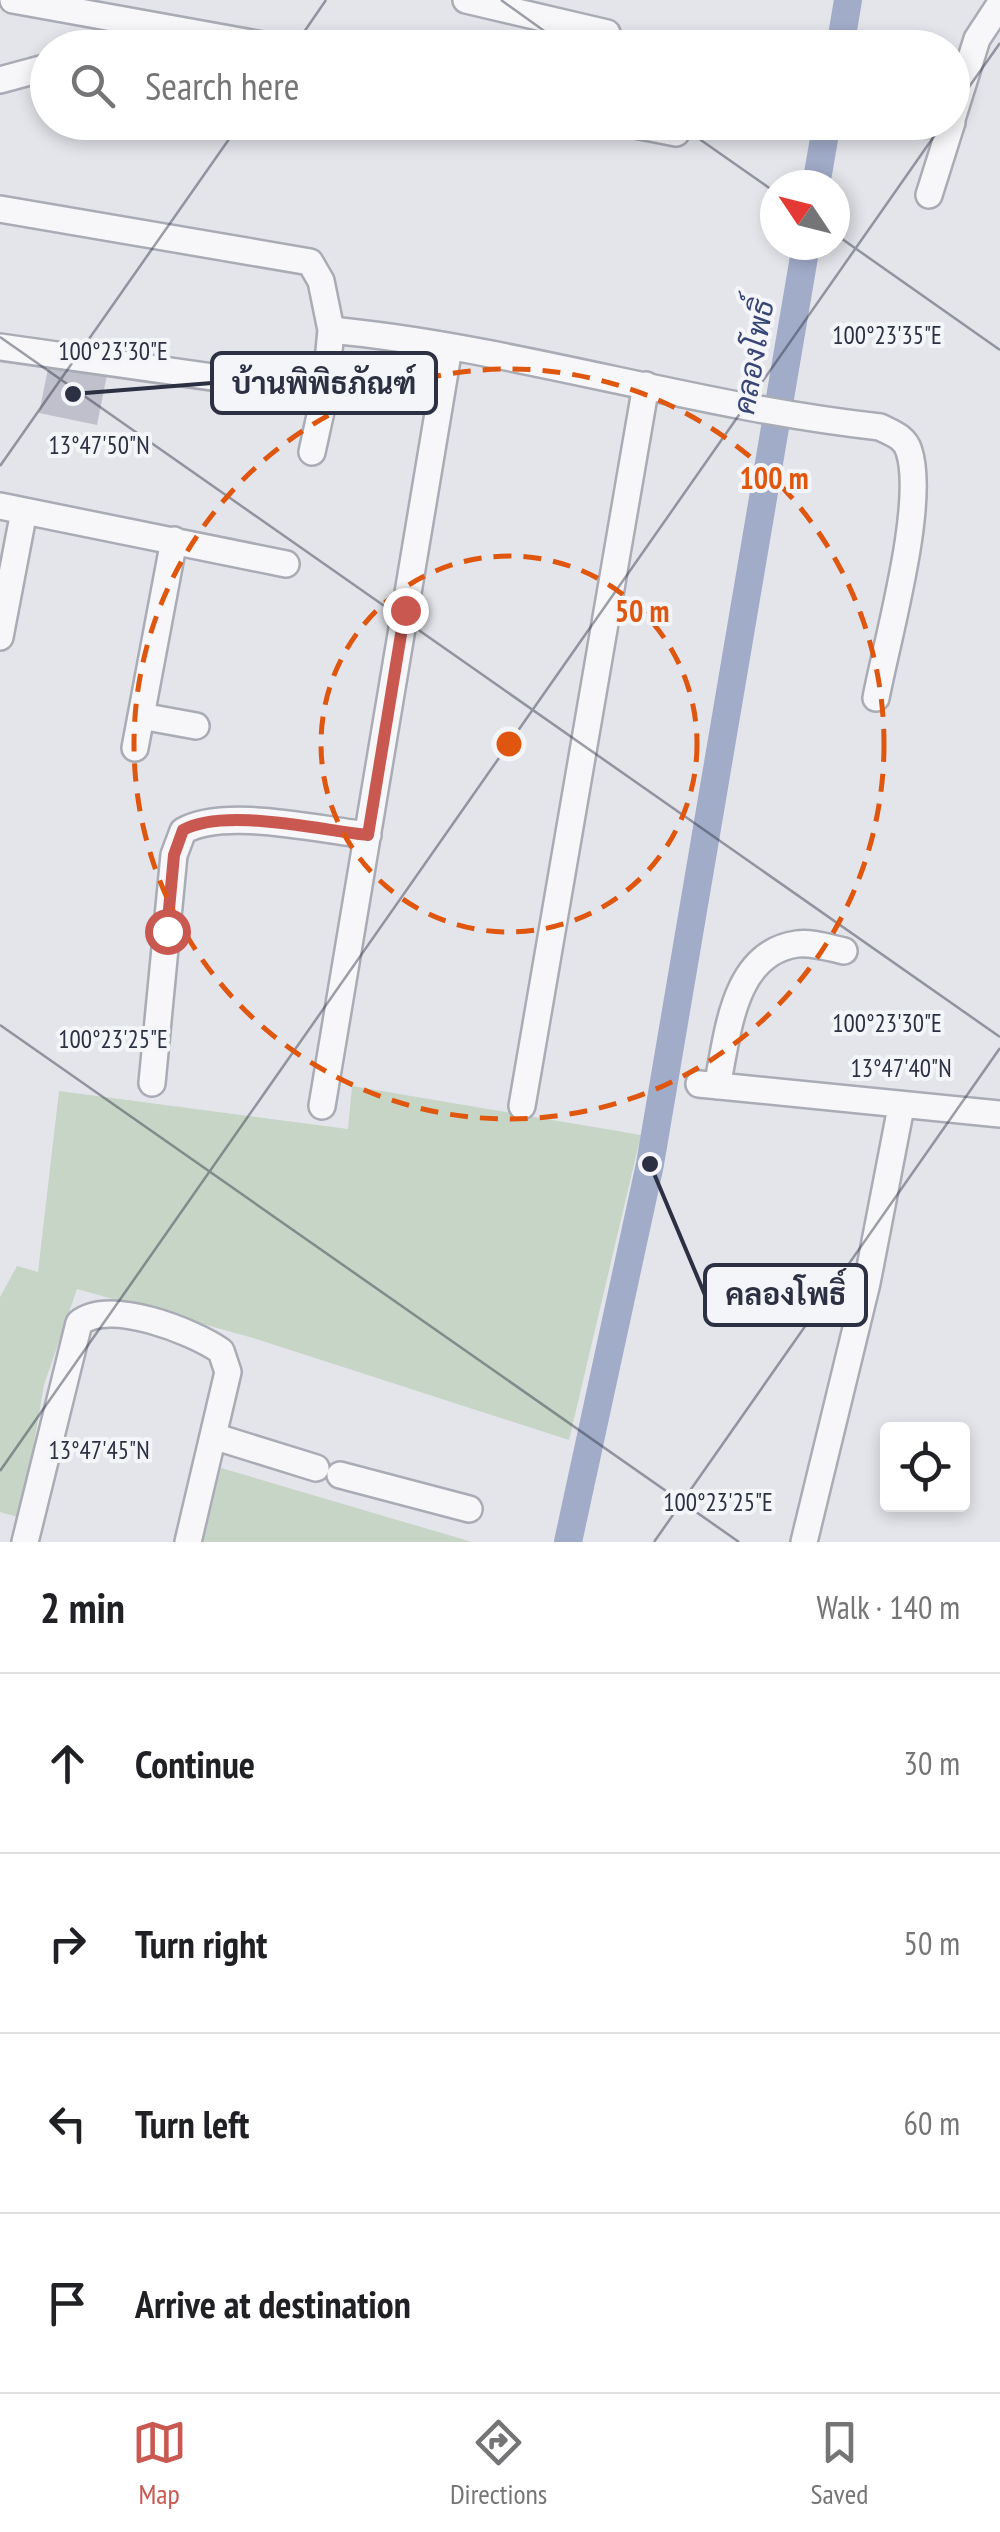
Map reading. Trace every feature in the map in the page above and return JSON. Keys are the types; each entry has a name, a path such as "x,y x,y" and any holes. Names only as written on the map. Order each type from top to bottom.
{"street":[{"path":"13,0 179,30"},
{"path":"466,0 594,30"},
{"path":"970,61 977,38 1000,4"},
{"path":"0,80 30,72"},
{"path":"930,194 946,140"},
{"path":"0,210 310,262 321,281 331,330 325,393 312,452"},
{"path":"331,330 558,364 743,408 880,427 900,436 909,450 910,513 876,698"},
{"path":"0,347 325,393"},
{"path":"322,1106 449,348"},
{"path":"522,1106 646,385"},
{"path":"0,637 12,508 286,564"},
{"path":"135,748 174,540"},
{"path":"141,716 196,726"},
{"path":"152,1083 174,855 183,830 198,822 223,820 368,835"},
{"path":"844,951 800,943 767,957 749,972 708,1085 1000,1114"},
{"path":"804,1542 867,1283 901,1107"},
{"path":"25,1542 78,1323 89,1314 106,1311 184,1331 221,1352 228,1372 188,1542"},
{"path":"213,1436 328,1472 469,1509"}],"green space":[{"path":"352,1086 641,1135 569,1440 253,1338 77,1289 44,1385 21,1518 0,1512 0,1297 17,1266 38,1272 59,1091 348,1129"},
{"path":"221,1468 472,1542 203,1542"}],"building":[{"path":"49,364 107,375 97,425 39,413"}],"waterway":[{"name":"คลองโพธิ์","path":"843,30 848,0"},
{"name":"คลองโพธิ์","path":"819,170 824,140"},
{"name":"คลองโพธิ์","path":"568,1542 650,1164 803,260"}],"place":[{"name":"บ้านพิพิธภัณฑ์","path":"73,394"},
{"name":"คลองโพธิ์","path":"650,1164"}],"route":[{"path":"167,931 174,855 183,830 198,822 223,820 368,835 405,610"}]}
